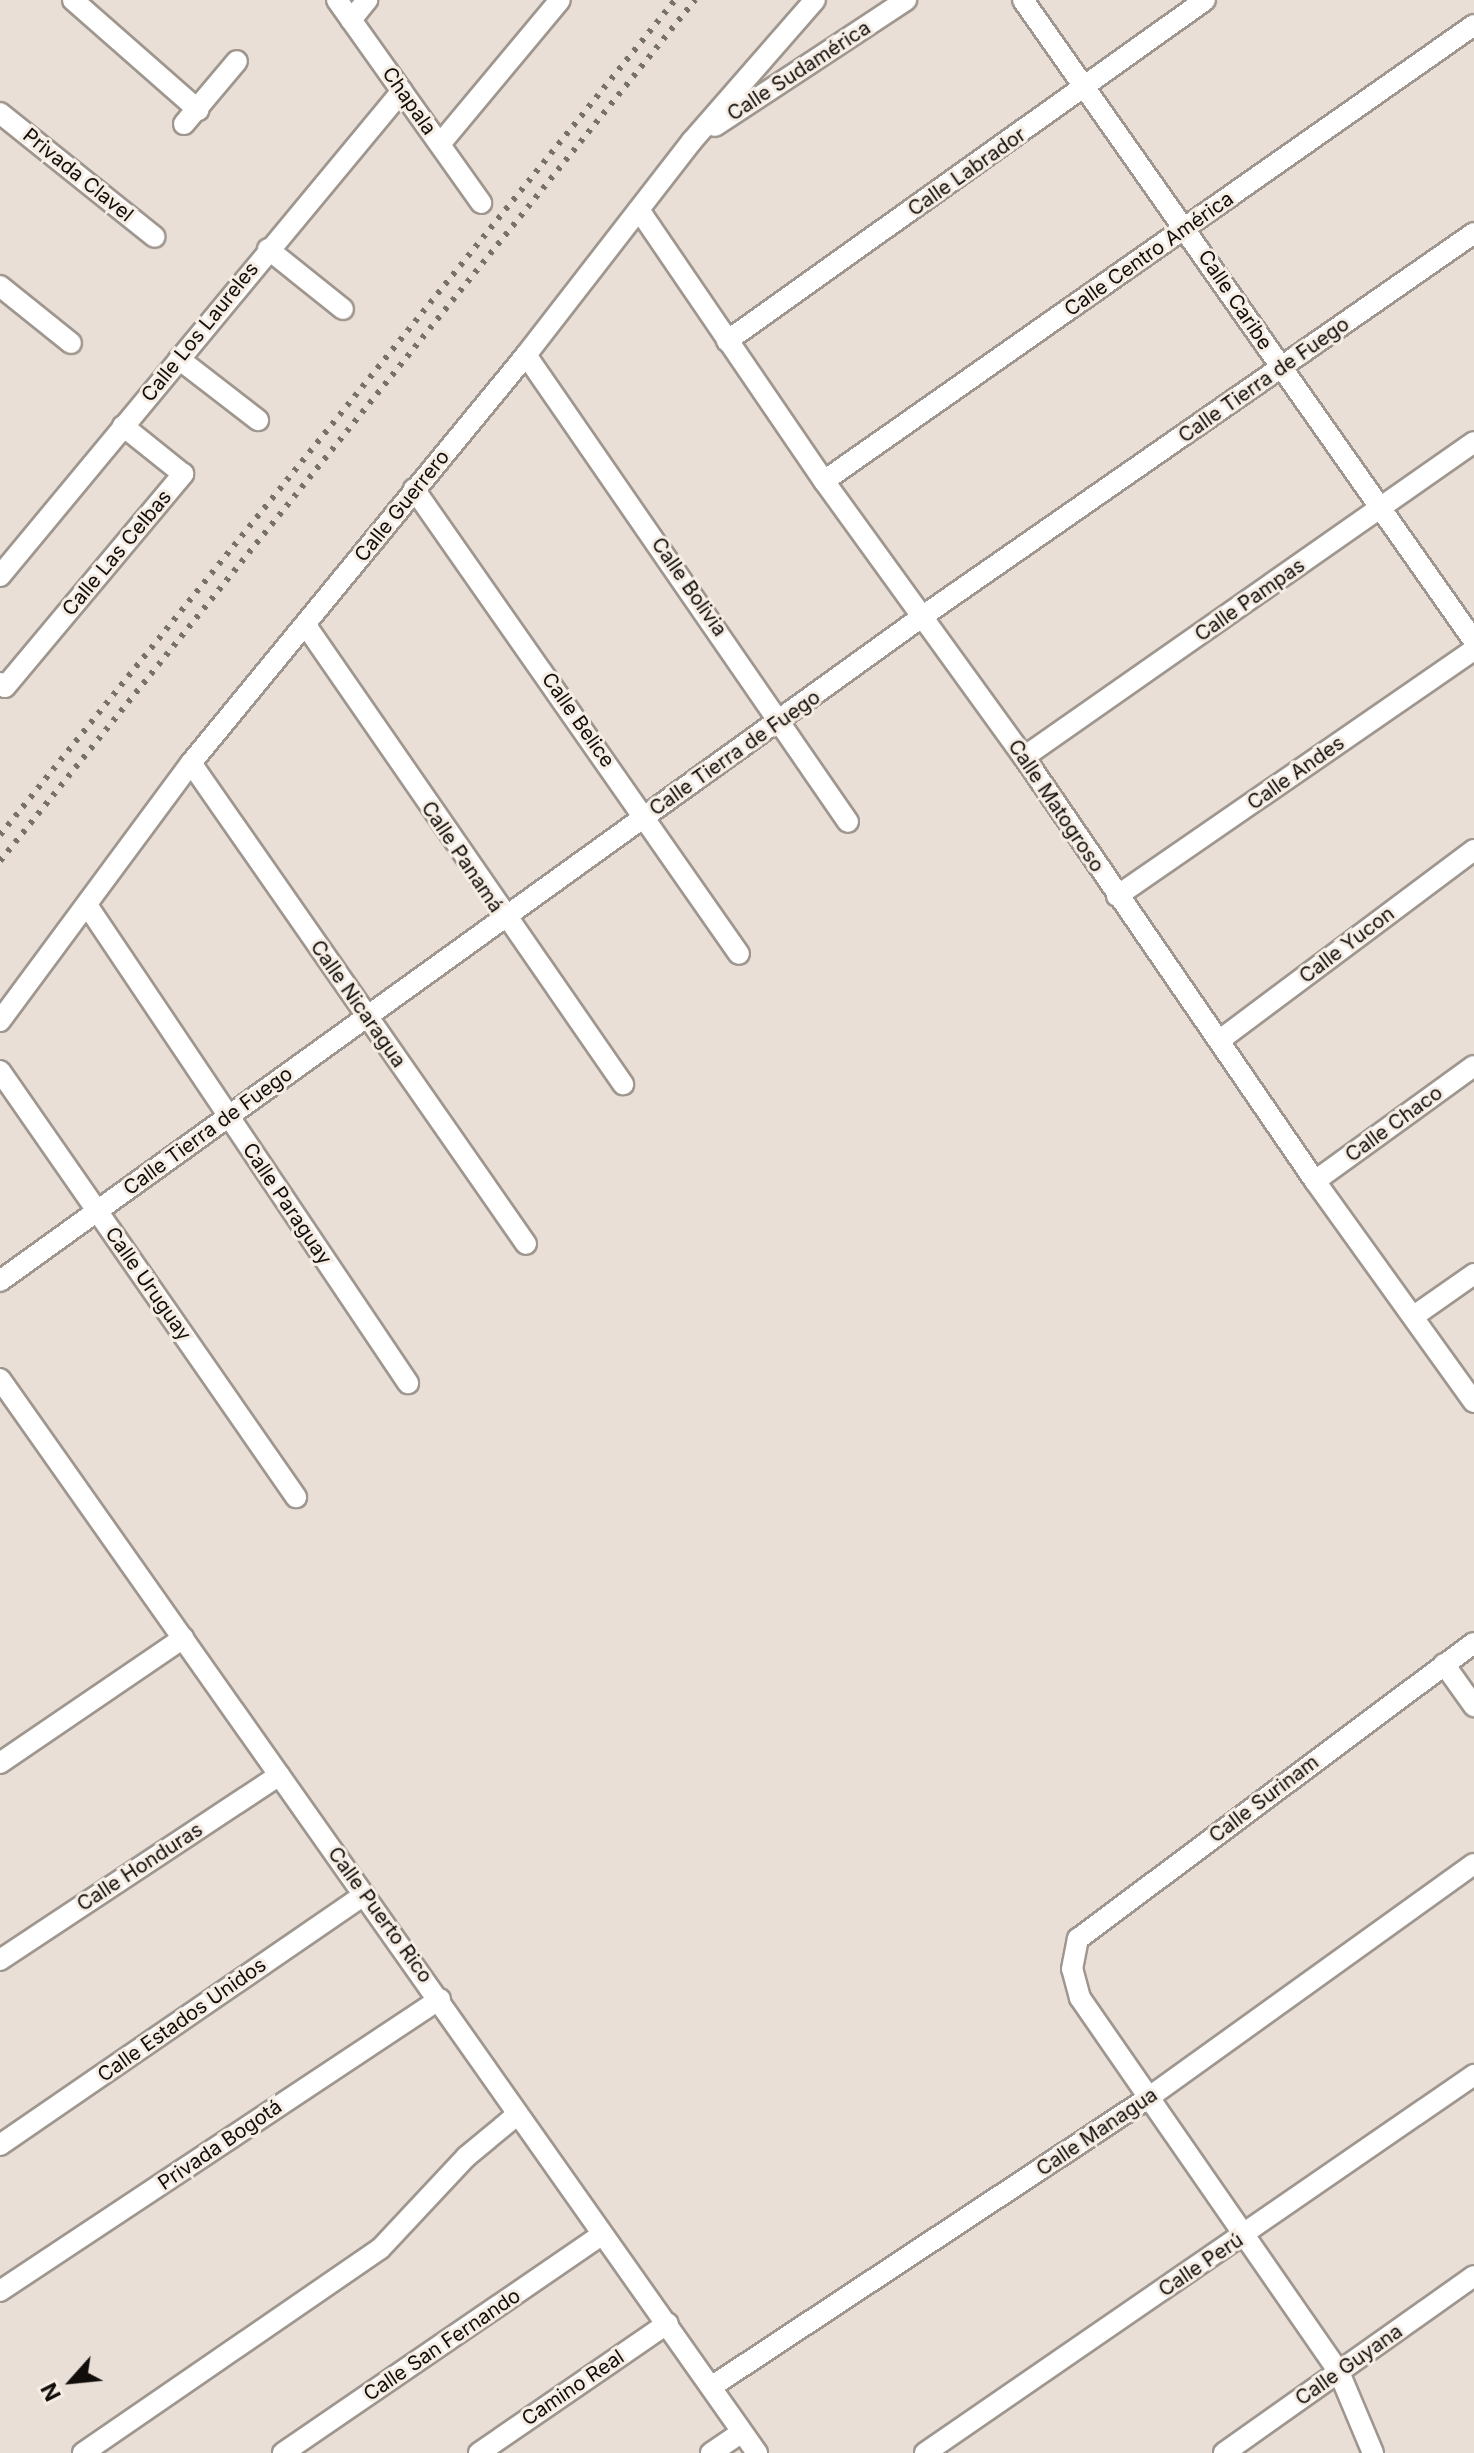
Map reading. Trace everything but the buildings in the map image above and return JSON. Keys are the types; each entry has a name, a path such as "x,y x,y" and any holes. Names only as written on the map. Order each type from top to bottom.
{"street":[{"path":"73,0 191,117 237,61"},
{"name":"Chapala","path":"337,0 481,203"},
{"path":"351,20 367,0"},
{"path":"440,144 560,0"},
{"name":"Calle Guerrero","path":"0,1021 191,763 307,627 414,489 526,355 692,141 815,0"},
{"name":"Calle Sudamérica","path":"692,141 906,0"},
{"name":"Calle Caribe","path":"1023,0 1187,228 1281,369 1474,641"},
{"name":"Calle Labrador","path":"727,341 1086,90 1205,0"},
{"name":"Calle Centro América","path":"824,481 1474,25"},
{"name":"Calle Los Laureles","path":"0,576 402,91"},
{"name":"Privada Clavel","path":"0,113 155,237"},
{"name":"Calle Matogroso","path":"639,210 824,481 1024,757 1315,1181 1474,1402"},
{"name":"Calle Tierra de Fuego","path":"0,1281 782,721 923,616 1474,233"},
{"path":"268,249 343,309"},
{"path":"0,286 71,343"},
{"name":"Calle Bolivia","path":"526,355 782,721 848,822"},
{"path":"179,359 258,420"},
{"name":"Calle Las Celbas","path":"0,683 5,687 183,474 123,426"},
{"name":"Calle Pampas","path":"1024,757 1474,442"},
{"name":"Calle Belice","path":"414,489 647,816 739,954"},
{"name":"Calle Panamá","path":"307,627 504,918 623,1084"},
{"name":"Calle Andes","path":"1117,896 1474,650"},
{"name":"Calle Nicaragua","path":"191,763 526,1244"},
{"name":"Calle Yucon","path":"1220,1040 1474,850"},
{"name":"Calle Paraguay","path":"87,905 408,1383"},
{"name":"Calle Chaco","path":"1315,1181 1474,1066"},
{"name":"Calle Uruguay","path":"0,1071 296,1497"},
{"path":"1414,1316 1474,1274"},
{"name":"Calle Puerto Rico","path":"0,1379 440,1999 600,2236 668,2323 757,2453"},
{"path":"0,1763 183,1638"},
{"name":"Calle Surinam","path":"1148,2098 1080,1998 1072,1969 1078,1939 1474,1643"},
{"path":"1444,1664 1474,1706"},
{"name":"Calle Honduras","path":"0,1960 279,1775"},
{"name":"Calle Managua","path":"711,2387 1148,2098 1474,1864"},
{"name":"Calle Estados Unidos","path":"0,2145 364,1895"},
{"name":"Privada Bogotá","path":"0,2291 440,1999"},
{"name":"Calle Perú","path":"925,2453 1474,2075"},
{"path":"1148,2098 1247,2234 1339,2372 1373,2453"},
{"path":"83,2453 380,2249 466,2157 518,2114"},
{"name":"Calle San Fernando","path":"283,2453 600,2236"},
{"name":"Calle Guyana","path":"1224,2453 1474,2276"},
{"name":"Camino Real","path":"479,2453 668,2323"},
{"path":"711,2453 741,2433"}],"railway":[{"path":"0,835 675,0"},
{"path":"0,861 695,0"}]}
